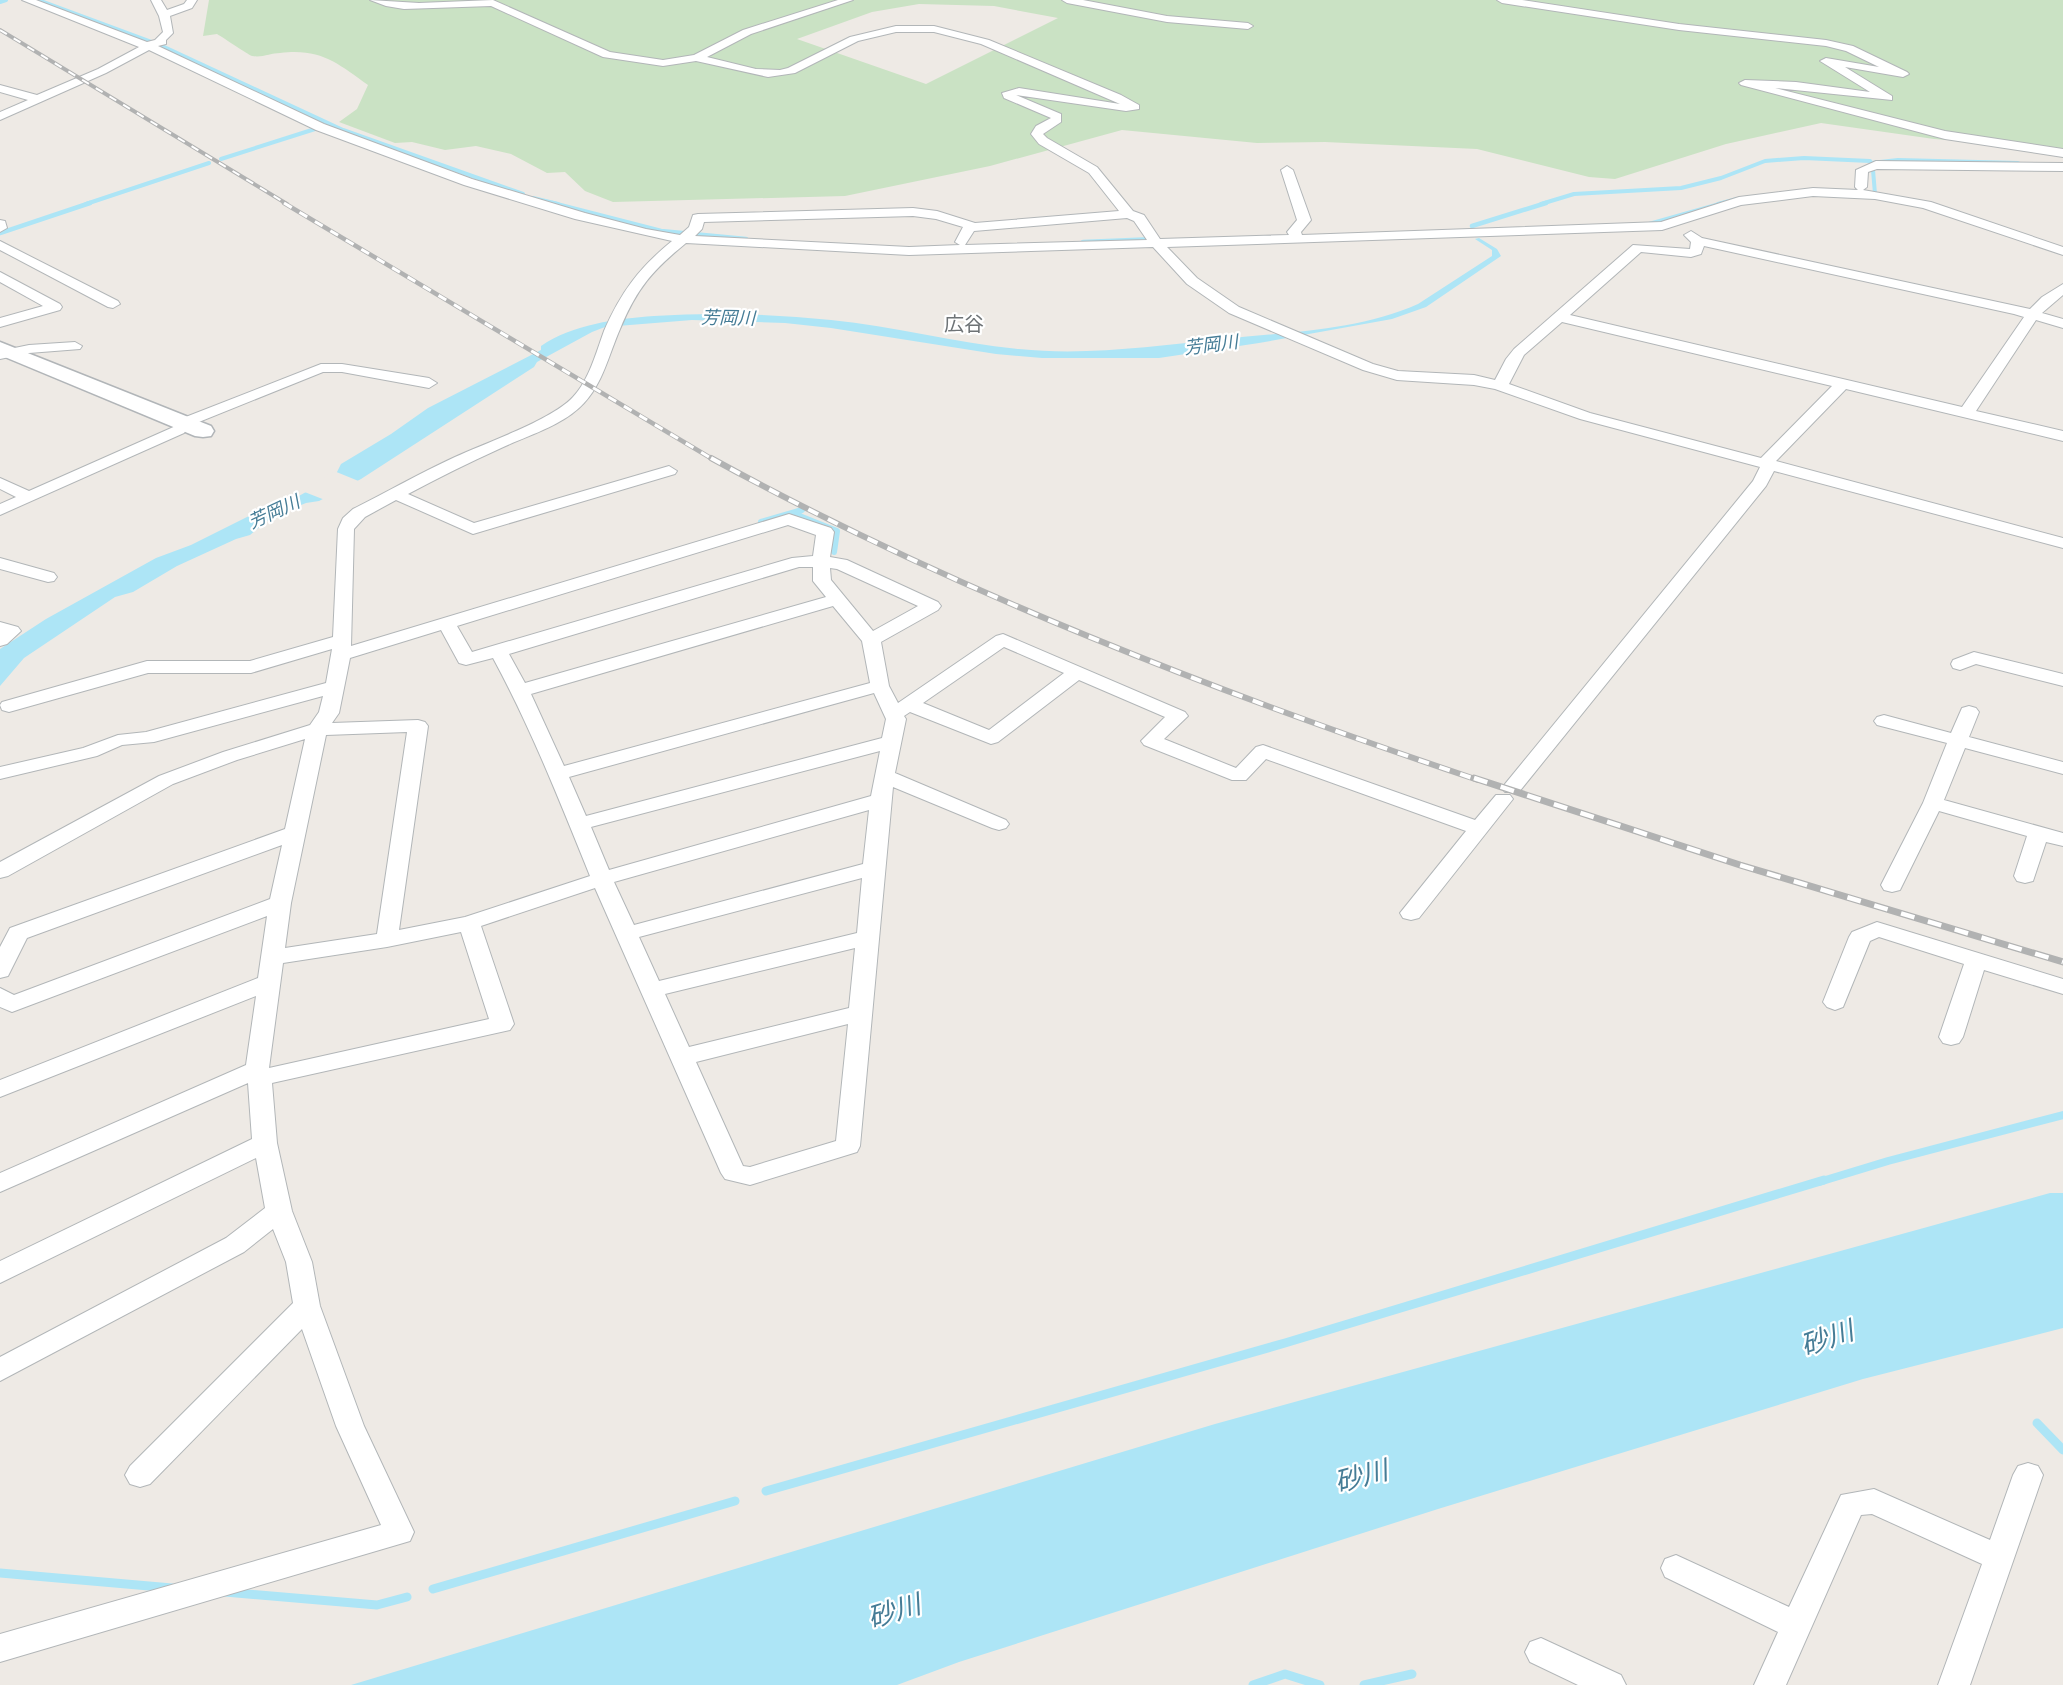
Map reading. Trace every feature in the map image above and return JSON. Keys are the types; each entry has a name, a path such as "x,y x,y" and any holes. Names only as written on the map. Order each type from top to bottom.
{"street":[{"path":"27,0 153,44 320,127 468,182 580,216 646,233 901,244 1155,240"},
{"path":"0,116 102,71 153,44 168,33 164,14 156,0"},
{"path":"164,14 188,6 192,0"},
{"path":"375,0 402,6 483,1 505,8 607,55 652,62 676,62 696,58 747,32 848,0"},
{"path":"1067,0 1167,19 1248,26"},
{"path":"1502,0 1679,27 1834,44 1862,54 1903,74 1826,61 1888,98 1796,85 1745,82 1922,129 2063,153"},
{"path":"696,58 762,72 782,73 842,43 896,29 934,28 985,42 1135,106 1126,108 1019,92 1008,93 1008,96 1057,116 1057,120 1040,129 1037,134 1043,141 1093,170 1128,214"},
{"path":"0,88 38,99"},
{"path":"0,103 18,108"},
{"path":"1870,188 1862,170 1876,165 2063,167"},
{"path":"1287,170 1304,220 1295,236"},
{"path":"1631,225 1699,201 1730,194 1806,186 1870,188 1940,202 2063,241"},
{"path":"1662,226 1714,207 1739,201 1813,192 1847,193 1875,195 1926,206 2063,251"},
{"path":"549,198 688,235 895,251 1155,240 1631,225 1662,226 1689,233 1698,241 2033,314 2063,324"},
{"path":"0,1648 399,1532 350,1426 306,1306 299,1262 279,1211 265,1143 259,1074 280,903 317,729 329,713 341,647 346,530 349,522 359,513 501,440 556,417 578,401 592,381 630,293 643,274 696,228 698,218 893,212 937,214 964,221 970,227 1128,214 1139,218 1155,240 1192,281 1234,310 1382,372 1410,377 1474,380 1500,386 1585,416 2063,543"},
{"path":"962,242 970,227"},
{"path":"1500,386 1513,359 1638,248 1691,253 1696,251 1698,241"},
{"path":"0,245 113,303"},
{"path":"0,276 55,307 0,323"},
{"path":"1967,412 2033,314 2063,288"},
{"path":"0,296 22,289"},
{"path":"1561,317 2063,436"},
{"path":"4,352 75,346"},
{"path":"4,352 188,428"},
{"path":"0,510 27,496 188,428 321,368 342,368 429,383"},
{"path":"1411,914 1760,483 1769,466 1768,460 1843,383"},
{"path":"395,494 472,529 669,471"},
{"path":"0,483 27,496"},
{"path":"9,706 147,667 251,668 446,622 789,519 825,532 821,561 822,581 871,640 880,686 901,709 991,738 1077,672"},
{"path":"446,622 466,659 798,562 821,561 841,564 932,606 871,640"},
{"path":"0,563 48,577"},
{"path":"520,691 837,599"},
{"path":"0,627 12,631 0,640"},
{"path":"498,651 520,691 558,774 626,934 734,1173 750,1176 848,1146 880,800 896,719 901,709 1003,640 1178,716 1151,741 1239,776 1263,751 1479,828"},
{"path":"1960,664 1974,658 2063,680"},
{"path":"558,774 880,686"},
{"path":"0,773 90,752 134,736 147,738 241,711 260,709 334,687"},
{"path":"1892,885 1933,803 1969,712"},
{"path":"1884,721 2063,768"},
{"path":"0,871 166,780 230,756 317,729 418,726 387,940"},
{"path":"579,824 891,742"},
{"path":"885,776 999,824"},
{"path":"274,957 387,940 469,923 602,879 880,800"},
{"path":"1933,803 2063,840"},
{"path":"0,971 18,933 295,833"},
{"path":"2025,876 2038,833"},
{"path":"626,934 874,868"},
{"path":"0,996 12,1004 280,903"},
{"path":"0,1183 259,1074 502,1024 469,923"},
{"path":"1835,1002 1860,936 1877,929 2063,987"},
{"path":"652,990 867,938"},
{"path":"1952,1037 1976,960"},
{"path":"0,1089 271,981"},
{"path":"682,1057 860,1013"},
{"path":"0,1274 265,1143"},
{"path":"0,1370 235,1245 279,1211"},
{"path":"140,1475 306,1306"},
{"path":"1954,1685 2028,1475"},
{"path":"1770,1685 1851,1504 1874,1501 1998,1557"},
{"path":"1676,1568 1797,1626"},
{"path":"1542,1652 1610,1685"}],"green space":[{"path":"209,0 2063,0 2063,149 1934,139 1821,123 1726,144 1615,179 1589,177 1477,149 1325,142 1257,143 1122,130 990,166 845,196 613,202 585,191 565,172 547,173 511,154 476,146 445,150 412,142 395,143 339,122 357,109 368,85 337,64 318,55 307,53 252,56 217,34 203,36","holes":["919,4 994,6 1058,18 926,84 797,39 872,12"]}],"water":[{"name":"芳岡川","path":"1479,238 1497,249 1501,256 1426,307 1392,319 1159,358 1042,358 996,354 785,323 692,320 605,327 537,362 534,367 361,479 319,501 306,503 289,510 267,521 250,535 177,566 133,592 115,597 24,658 0,686 0,649 46,619 156,558 191,545 265,508 297,497 335,476 341,464 391,434 428,408 541,350 541,346 567,332 610,321 654,316 742,314 855,323 1019,349 1095,351 1322,329 1371,320 1418,304 1492,256 1492,250 1475,239"},
{"name":"砂川","path":"2050,1193 2063,1193 2063,1328 1863,1379 1438,1509 959,1662 897,1685 351,1685 1215,1424"}],"pier":[{"path":"334,471 361,482 325,500 302,491"}],"waterway":[{"path":"0,2 6,0"},
{"path":"38,0 162,46 343,130 523,194"},
{"path":"221,159 315,129"},
{"path":"1541,204 1574,194 1681,188 1721,178 1765,161 1804,158 1870,161"},
{"path":"1871,163 1898,160 2018,163"},
{"path":"86,204 209,163"},
{"path":"1873,170 1875,194"},
{"path":"533,198 558,204"},
{"path":"1718,204 1737,199"},
{"path":"0,233 90,203"},
{"path":"552,203 661,231 746,239"},
{"path":"1472,226 1546,203"},
{"path":"1650,224 1724,203"},
{"path":"1083,242 1156,239"},
{"path":"761,522 802,510"},
{"path":"792,513 837,531 834,552"},
{"path":"1819,1182 1888,1161 2063,1115"},
{"path":"766,1491 1285,1343 1824,1180"},
{"path":"2037,1423 2063,1450"},
{"path":"433,1589 735,1501"},
{"path":"0,1573 172,1588"},
{"path":"225,1592 377,1605 407,1597"},
{"path":"1253,1685 1285,1674 1320,1685"},
{"path":"1364,1685 1412,1674"}],"railway":[{"path":"0,30 287,204"},
{"path":"284,203 714,460"},
{"path":"711,458 896,552 1087,636 1283,712 1478,780"},
{"path":"1474,778 1740,865 2063,962"}],"district":[{"name":"広谷","path":"964,324"}]}
